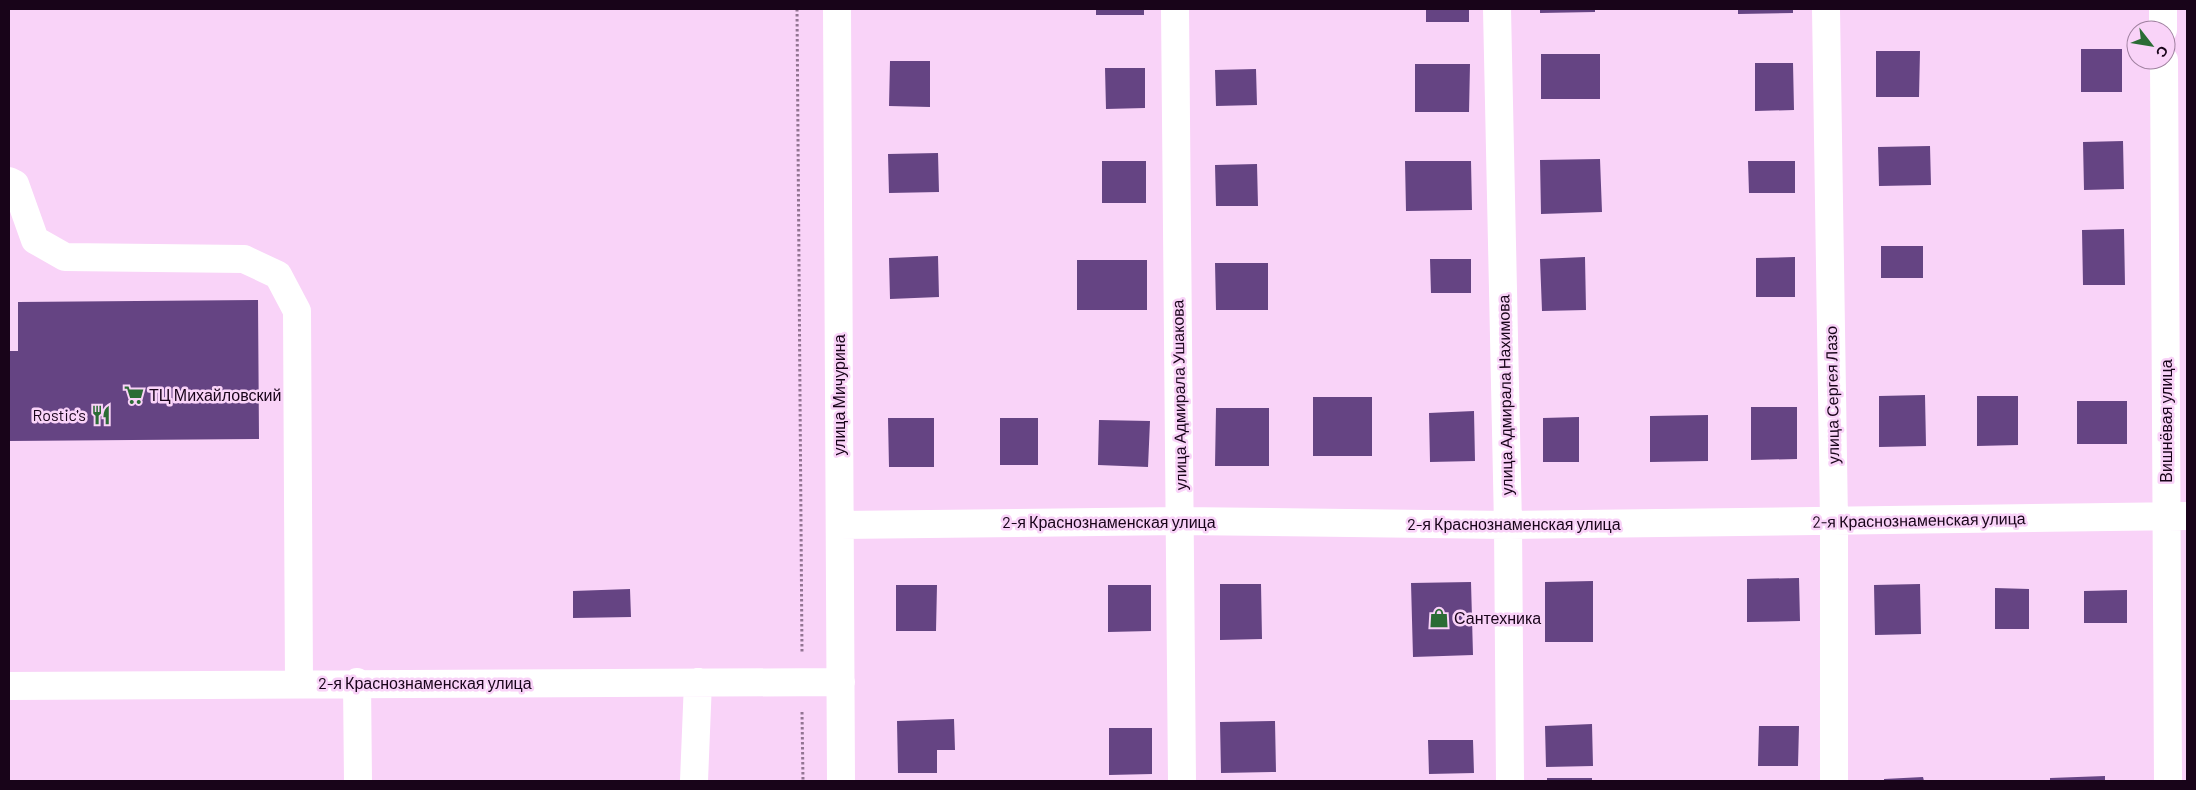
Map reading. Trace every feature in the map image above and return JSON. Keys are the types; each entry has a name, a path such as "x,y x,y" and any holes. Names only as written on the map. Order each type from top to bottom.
{"street":[{"name":"улица Мичурина","path":"837,9 841,781"},
{"name":"улица Адмирала Ушакова","path":"1175,9 1182,781"},
{"name":"улица Адмирала Нахимова","path":"1497,9 1508,525 1510,781"},
{"name":"улица Сергея Лазо","path":"1826,9 1834,521 1834,781"},
{"name":"Вишнёвая улица","path":"2164,70 2177,516 2168,781"},
{"path":"9,181 15,184 35,240 65,258 244,259 278,275 297,312 299,683"},
{"name":"2-я Краснознаменская улица","path":"840,525 1180,521 1508,525 2177,516"},
{"name":"2-я Краснознаменская улица","path":"9,686 358,682 841,682"},
{"path":"358,682 358,781"},
{"path":"694,781 698,682"}],"path":[{"path":"797,9 803,781"}],"building":[{"path":"1096,9 1144,9 1144,15 1096,15"},
{"path":"1426,9 1469,9 1469,22 1426,22"},
{"path":"1540,9 1595,9 1595,12 1540,13"},
{"path":"1738,9 1793,9 1793,13 1738,14"},
{"path":"2081,49 2122,49 2122,92 2081,92"},
{"path":"1876,51 1920,51 1919,97 1876,97"},
{"path":"1541,54 1600,54 1600,99 1541,99"},
{"path":"890,61 930,61 930,107 889,106"},
{"path":"1755,63 1793,63 1794,110 1755,111"},
{"path":"1415,64 1470,64 1469,112 1415,112"},
{"path":"1105,68 1145,68 1145,108 1106,109"},
{"path":"1256,69 1257,105 1216,106 1215,70"},
{"path":"2123,141 2124,189 2084,190 2083,142"},
{"path":"1930,146 1931,185 1879,186 1878,147"},
{"path":"938,153 939,192 889,193 888,154"},
{"path":"1600,159 1602,212 1541,214 1540,160"},
{"path":"1102,161 1146,161 1146,203 1102,203"},
{"path":"1405,161 1471,161 1472,210 1406,211"},
{"path":"1748,161 1795,161 1795,193 1749,193"},
{"path":"1257,164 1258,206 1216,206 1215,165"},
{"path":"2124,229 2125,285 2083,285 2082,230"},
{"path":"1881,246 1923,246 1923,278 1881,278"},
{"path":"938,256 939,297 890,299 889,258"},
{"path":"1585,257 1586,310 1542,311 1540,259"},
{"path":"1795,257 1795,297 1756,297 1756,258"},
{"path":"1430,259 1471,259 1471,293 1431,293"},
{"path":"1077,260 1147,260 1147,310 1077,310"},
{"path":"1215,263 1268,263 1268,310 1216,310"},
{"name":"ТЦ Михайловский","path":"258,300 259,439 9,441 9,351 18,351 18,302"},
{"path":"1925,395 1926,446 1879,447 1879,396"},
{"path":"1977,396 2018,396 2018,445 1977,446"},
{"path":"1313,397 1372,397 1372,456 1313,456"},
{"path":"2077,401 2127,401 2127,444 2077,444"},
{"path":"1751,407 1797,407 1797,459 1751,460"},
{"path":"1216,408 1269,408 1269,466 1215,466"},
{"path":"1474,411 1475,461 1430,462 1429,413"},
{"path":"1708,415 1708,461 1650,462 1650,416"},
{"path":"1579,417 1579,462 1543,462 1543,418"},
{"path":"888,418 934,418 934,467 889,467"},
{"path":"1000,418 1038,418 1038,465 1000,465"},
{"path":"1099,420 1150,421 1148,467 1098,465"},
{"path":"1799,578 1800,621 1747,622 1747,579"},
{"path":"1593,581 1593,642 1545,642 1545,582"},
{"path":"1471,582 1473,655 1413,657 1411,583"},
{"path":"1220,584 1261,584 1262,639 1220,640"},
{"path":"1920,584 1921,634 1875,635 1874,585"},
{"path":"896,585 937,585 936,631 896,631"},
{"path":"1108,585 1151,585 1151,631 1108,632"},
{"path":"1995,588 2029,589 2029,629 1995,629"},
{"path":"630,589 631,617 573,618 573,591"},
{"path":"2127,590 2127,623 2084,623 2084,591"},
{"path":"954,719 955,750 937,750 937,773 898,773 897,721"},
{"path":"1275,721 1276,772 1221,773 1220,722"},
{"path":"1592,724 1593,766 1546,767 1545,726"},
{"path":"1759,726 1799,726 1798,766 1758,766"},
{"path":"1109,728 1152,728 1152,774 1109,775"},
{"path":"1428,740 1473,740 1474,773 1429,774"},
{"path":"2105,776 2105,781 2050,781 2050,778"},
{"path":"1923,777 1924,781 1884,781 1884,779"},
{"path":"1547,778 1592,778 1592,781 1547,781"}],"place":[{"name":"ТЦ Михайловский","path":"134,395"},
{"name":"Rostic's","path":"101,415"},
{"name":"Сантехника","path":"1439,618"}]}
